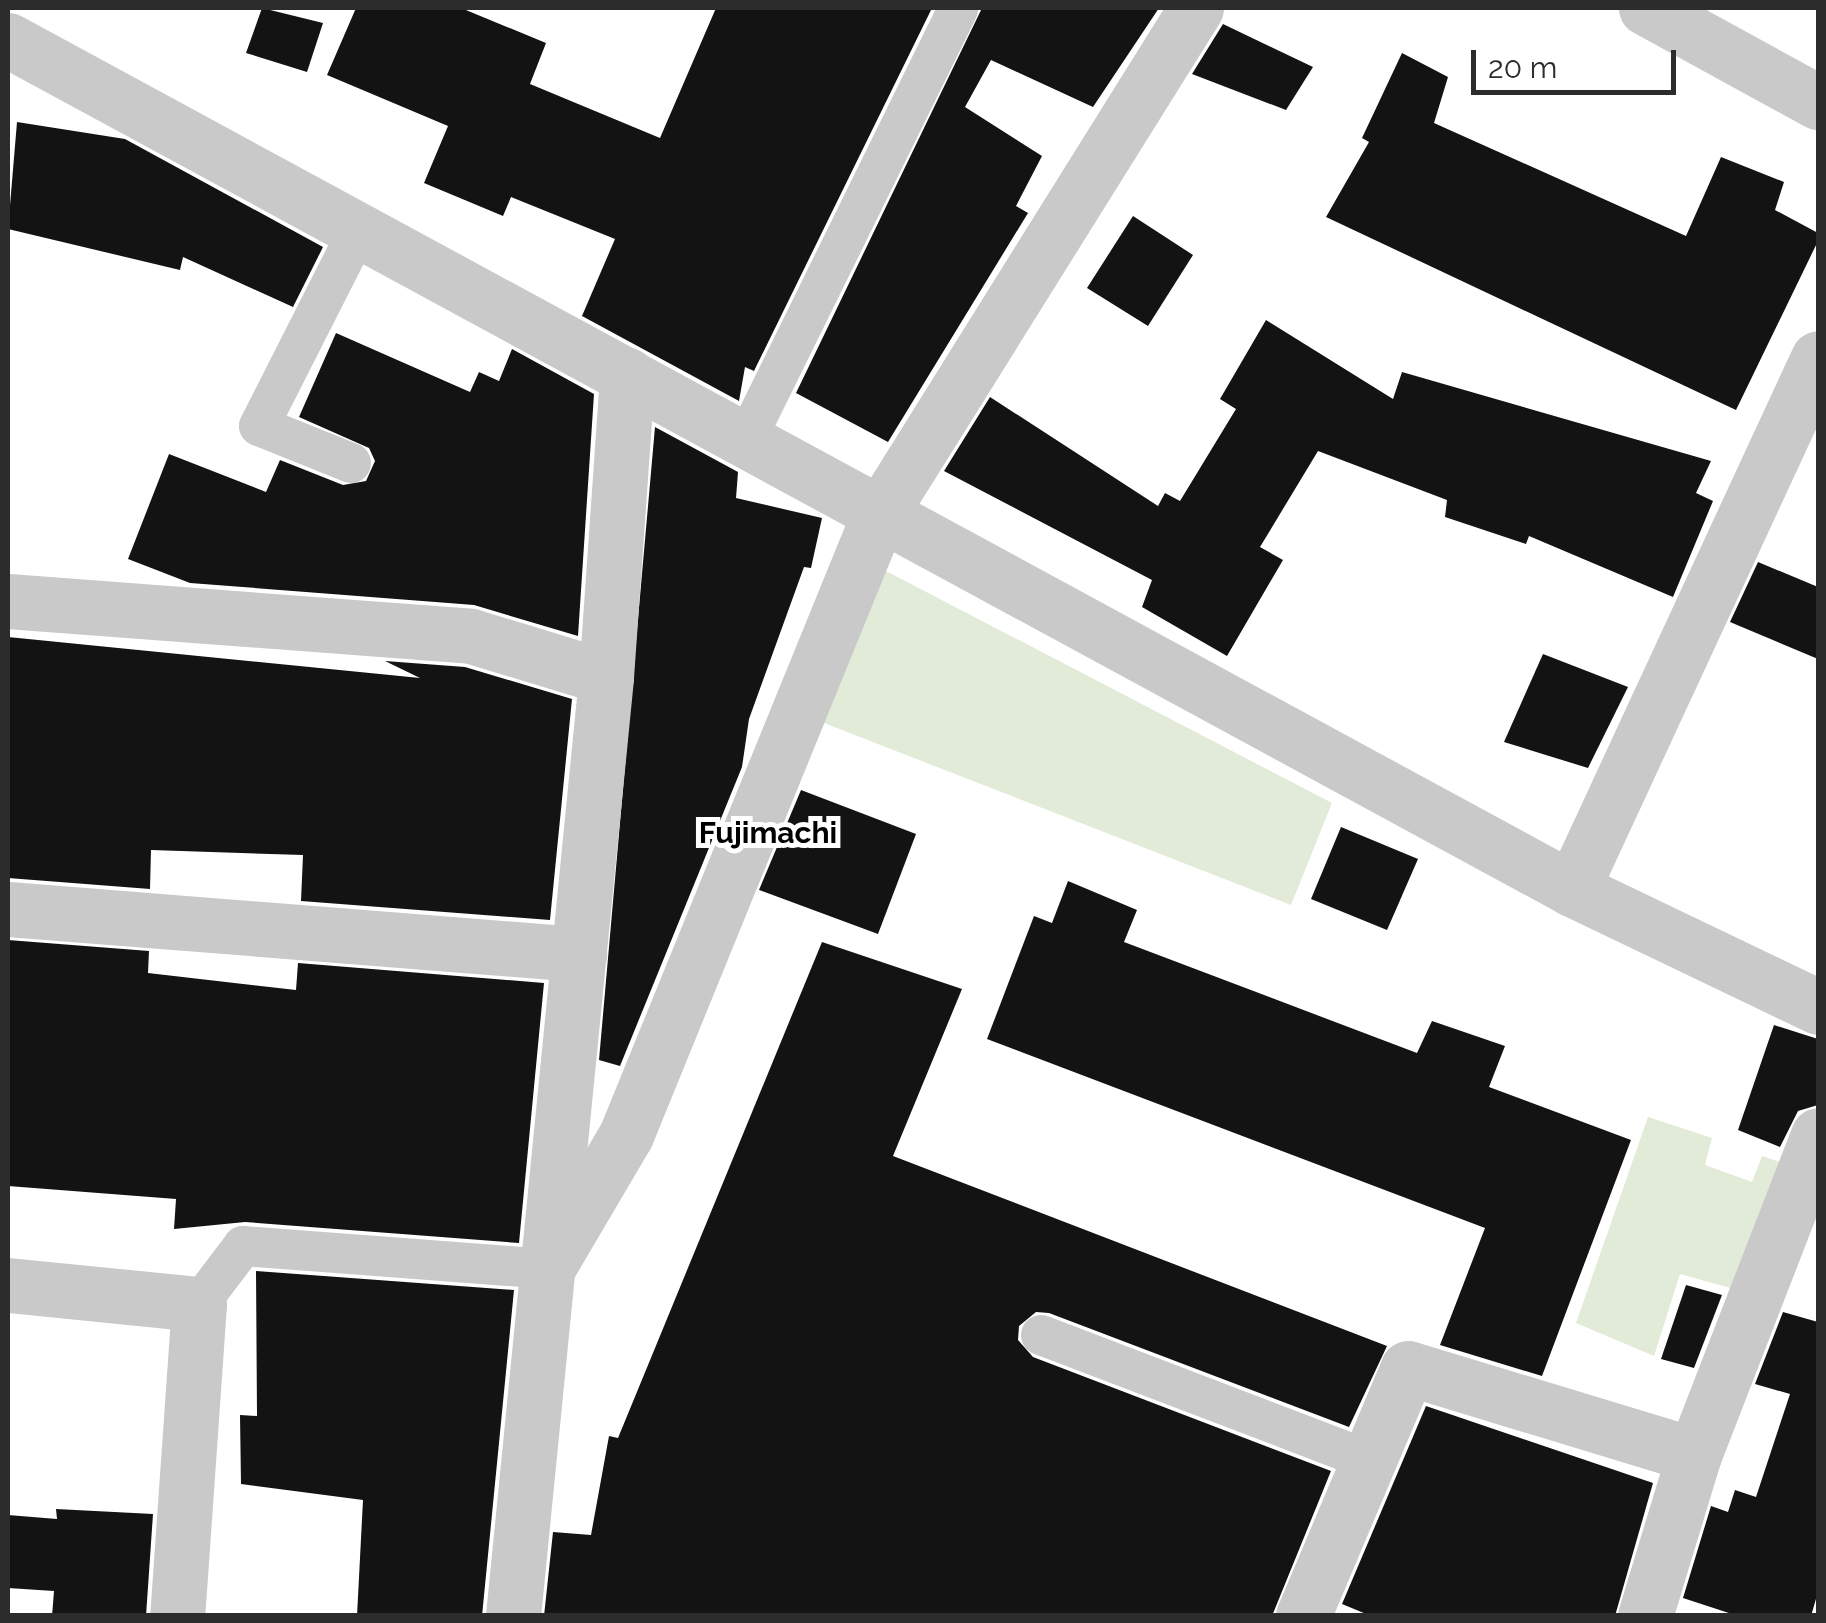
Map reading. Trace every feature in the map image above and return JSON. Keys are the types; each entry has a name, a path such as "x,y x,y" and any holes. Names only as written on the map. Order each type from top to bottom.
{"street":[{"path":"547,1269 626,1135 878,517 1196,8"},
{"path":"1646,8 1818,102"},
{"path":"8,40 359,229 878,517 1572,889 1818,1006"},
{"path":"1572,889 1818,358"},
{"path":"513,1616 606,677 627,376"},
{"path":"8,601 471,636 606,677"},
{"path":"8,910 579,954"},
{"path":"1645,1616 1694,1454 1818,1135"},
{"path":"8,1285 199,1304 177,1616"},
{"path":"1303,1616 1408,1368 1694,1454"}],"lane":[{"path":"745,442 958,9"},
{"path":"351,463 258,426 359,229"},
{"path":"199,1304 243,1246 547,1269"},
{"path":"1041,1335 1368,1460"}],"green space":[{"path":"886,571 1332,803 1291,905 824,723"},
{"path":"1648,1117 1712,1138 1705,1165 1752,1182 1762,1156 1783,1163 1745,1292 1680,1274 1654,1356 1576,1323"}],"building":[{"path":"262,8 323,23 307,72 246,53"},
{"path":"356,8 461,8 546,43 530,84 660,138 716,8 932,8 754,371 745,367 739,401 582,316 615,239 511,197 503,216 424,183 448,126 327,75"},
{"path":"982,8 1159,8 1093,107 991,60 965,107 1042,156 1016,206 1028,213 888,442 796,393"},
{"path":"1223,24 1313,67 1286,110 1192,74"},
{"path":"1402,53 1448,77 1434,123 1686,236 1721,157 1784,182 1775,210 1818,233 1818,241 1736,410 1326,217 1369,142 1362,138"},
{"path":"17,122 125,139 323,247 293,307 183,257 180,270 8,229"},
{"path":"1133,216 1193,255 1148,326 1087,288"},
{"path":"1266,320 1393,399 1402,372 1711,461 1696,493 1713,501 1673,597 1529,536 1526,544 1445,517 1447,500 1318,451 1260,547 1283,560 1227,656 1142,607 1152,580 944,471 990,397 1158,506 1165,493 1180,501 1236,409 1220,399"},
{"path":"336,333 470,392 479,372 499,381 512,349 594,394 578,636 474,605 190,583 128,559 169,454 266,492 280,460 343,485 366,481 375,461 369,448 299,417"},
{"path":"655,427 738,472 736,498 822,518 811,568 804,567 749,719 742,767 620,1066 599,1060"},
{"path":"1758,562 1818,587 1818,659 1730,622"},
{"path":"8,637 420,678 385,661 465,667 572,699 550,920 301,901 303,855 151,850 150,889 8,878"},
{"path":"1543,654 1628,687 1588,768 1504,742"},
{"path":"801,790 916,834 878,934 759,890"},
{"path":"1341,827 1418,859 1387,930 1311,899"},
{"path":"1068,881 1137,910 1124,942 1417,1053 1432,1021 1505,1046 1489,1087 1631,1140 1542,1376 1440,1345 1485,1228 987,1039 1034,916 1052,923"},
{"path":"8,940 149,951 148,973 296,990 298,963 544,983 519,1243 245,1222 174,1229 176,1199 8,1186"},
{"path":"822,942 962,989 893,1156 1387,1346 1349,1427 1049,1313 1036,1312 1019,1326 1018,1340 1033,1357 1331,1471 1272,1616 544,1616 553,1532 591,1535 609,1436 618,1438"},
{"path":"1774,1025 1818,1039 1818,1105 1798,1111 1780,1147 1738,1130"},
{"path":"256,1271 514,1290 482,1616 357,1616 363,1500 241,1484 240,1415 257,1416"},
{"path":"1686,1285 1722,1295 1694,1368 1661,1359"},
{"path":"1783,1312 1818,1322 1818,1592 1811,1616 1738,1616 1683,1598 1711,1506 1728,1512 1735,1490 1756,1497 1790,1394 1755,1384"},
{"path":"1426,1406 1653,1483 1615,1616 1371,1616 1342,1604"},
{"path":"56,1509 153,1514 146,1616 52,1616 54,1591 8,1588 8,1515 57,1519"}],"district":[{"name":"Fujimachi","path":"768,833"}]}
